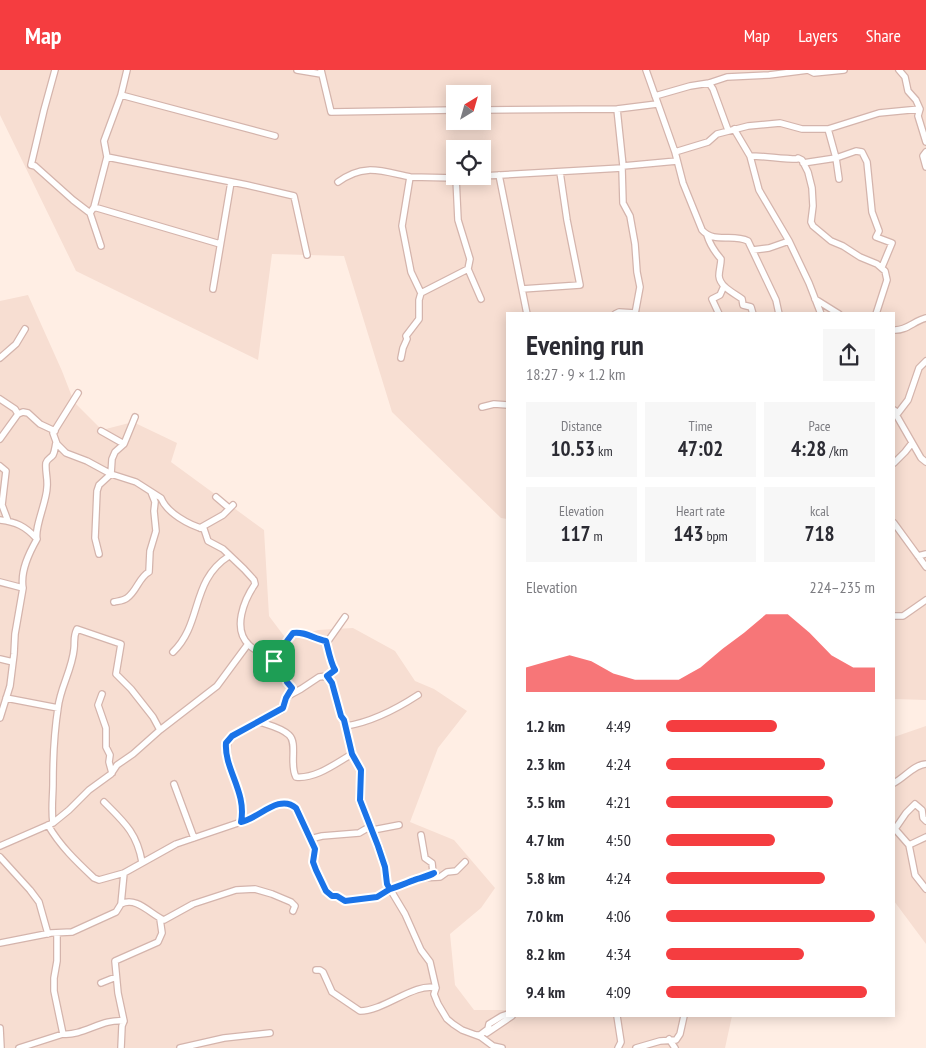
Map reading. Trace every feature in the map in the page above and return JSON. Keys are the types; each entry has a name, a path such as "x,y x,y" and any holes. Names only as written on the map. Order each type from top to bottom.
{"street":[{"path":"55,70 32,165 90,213 101,246"},
{"path":"90,213 94,207 107,157 104,141 121,94 127,70"},
{"path":"297,70 321,72 330,112 446,110"},
{"path":"646,70 678,161 683,183 702,230 712,249 721,259 719,276 724,286 742,299 743,305 751,307 752,312"},
{"path":"655,96 690,86 709,83 727,76 808,70 844,70"},
{"path":"901,70 905,77 908,91 916,100 920,109 918,116 926,142"},
{"path":"709,83 714,89 731,130 750,156 759,190 789,240 810,283 820,312"},
{"path":"121,94 275,136"},
{"path":"491,110 617,109 657,104"},
{"path":"617,109 623,167 623,203 630,216 635,244 636,272 640,286 635,312"},
{"path":"675,152 708,142 717,134 731,130 780,123 802,129 828,129 879,113 920,109"},
{"path":"828,129 839,178"},
{"path":"803,163 836,158 853,151 859,151 864,155 867,162 872,212 879,231 876,238 892,243 882,267"},
{"path":"925,164 923,156 926,152"},
{"path":"750,156 784,159 798,158 803,163 808,172 812,188 813,206 811,222 813,226 831,241 882,267 885,271 887,280 876,312"},
{"path":"107,157 294,196 307,255"},
{"path":"491,175 560,172 678,161"},
{"path":"338,182 349,174 368,169 410,177 446,178"},
{"path":"522,289 580,285 560,172"},
{"path":"499,175 527,312"},
{"path":"401,358 407,339 406,336 419,319 421,293 411,272 402,226 410,177"},
{"path":"213,289 231,182"},
{"path":"456,185 458,220 470,259 468,269 481,299"},
{"path":"94,207 220,244"},
{"path":"706,235 744,239 750,244 776,300 779,312"},
{"path":"754,250 769,248 789,240"},
{"path":"421,293 468,269"},
{"path":"718,312 712,299 720,295 724,286"},
{"path":"815,299 836,312"},
{"path":"895,330 902,330 918,320 926,318"},
{"path":"0,358 16,344 26,329"},
{"path":"895,412 898,413 908,400 918,368 926,361"},
{"path":"78,393 53,433 56,443 66,453 111,474 136,482 161,498 175,515 205,531 208,541 223,549 254,580 255,584 247,595 240,625 241,630 248,644 274,661 285,674 287,682 292,687 290,695"},
{"path":"0,399 15,409 18,414"},
{"path":"482,407 494,404 506,405"},
{"path":"0,439 18,414 28,413 40,424 55,432"},
{"path":"895,413 921,458 926,462"},
{"path":"99,554 95,538 97,491 99,485 111,474 112,459 124,444 135,417"},
{"path":"101,431 124,444"},
{"path":"0,717 11,680 15,634 23,588 22,582 29,552 37,539 36,533 48,486 47,460 53,456 56,443"},
{"path":"895,462 906,452 912,443"},
{"path":"0,466 6,471 2,505 8,521"},
{"path":"114,602 127,598 139,584 144,574 149,572 150,550 156,536 155,502 151,492"},
{"path":"200,528 223,515 231,507 216,497"},
{"path":"155,502 161,498"},
{"path":"0,520 27,528 37,539"},
{"path":"895,524 926,567"},
{"path":"918,556 926,554"},
{"path":"173,652 182,643 189,630 191,618 205,581 220,562 230,556"},
{"path":"0,582 23,588"},
{"path":"895,616 903,616 926,600"},
{"path":"274,661 279,660 275,650 287,645 287,641 293,633 304,633 314,639 328,641 345,616"},
{"path":"160,730 153,717 131,689 116,674 121,644 76,629 73,655 59,697 54,732 51,824 54,836 94,878 99,880 124,872 176,844 250,820 264,810 282,803 296,808 315,849 313,862 326,891 332,896 337,896 345,901 377,897 390,889 429,875 436,878 447,872 453,872 465,862"},
{"path":"241,822 242,806 228,758 226,743 232,736 282,710 286,698 290,695 301,690 319,677 327,676 335,670 332,666 326,641"},
{"path":"0,846 51,824 112,773 117,765 217,686 248,644"},
{"path":"0,658 12,662"},
{"path":"327,676 332,683 341,716 346,726 352,754 361,770 360,800 385,867 387,884 405,914 420,950 430,962 436,988 434,994 447,1019 462,1030 478,1036 491,1047 502,1048"},
{"path":"102,694 98,706 106,728 106,747 110,755 108,762 112,773"},
{"path":"346,726 372,720 397,709 418,696"},
{"path":"6,698 58,708"},
{"path":"260,722 288,734 292,738 292,769 296,777 325,770 352,754"},
{"path":"895,782 922,764 926,764"},
{"path":"174,784 194,838"},
{"path":"104,802 128,827 139,846 142,862"},
{"path":"926,820 923,818 922,810 915,804 906,813 896,829 910,845 915,875 926,889"},
{"path":"310,839 322,836 359,833 372,828 399,825"},
{"path":"421,835 426,858 432,863 429,875"},
{"path":"910,845 926,836"},
{"path":"0,857 39,902 48,934"},
{"path":"0,943 48,934 72,932 116,912 121,904 124,872"},
{"path":"121,904 134,902 164,920 193,904 231,891 248,889 272,894 292,902 295,906 294,911"},
{"path":"121,1048 124,1021 115,961 158,942 162,933 160,919"},
{"path":"57,933 54,991 63,1034"},
{"path":"316,970 323,972 332,992 360,1012 399,1002 404,1000 409,994 427,986 436,988"},
{"path":"101,983 116,977"},
{"path":"478,1036 488,1029 489,1024 506,1015"},
{"path":"478,1036 510,1017"},
{"path":"617,1017 621,1042 618,1048"},
{"path":"636,1048 676,1040 680,1034 684,1017"},
{"path":"19,1048 114,1020 124,1021"},
{"path":"0,1028 1,1048"},
{"path":"180,1048 224,1038 270,1033"},
{"path":"669,1040 675,1048"}],"shaded area":[{"path":"0,70 926,70 926,700 895,699 895,312 506,312 506,519 501,518 392,412 344,256 272,254 258,360 76,271 0,115"},
{"path":"28,295 74,402 102,430 133,422 177,443 171,462 264,530 269,616 287,640 318,630 353,628 395,651 415,681 434,689 467,711 438,748 410,822 454,840 495,888 481,908 450,934 455,985 474,1010 506,1010 506,1017 732,1017 725,1048 0,1048 0,301"},
{"path":"926,726 926,944 895,902 895,737"}],"route":[{"path":"274,661 279,660 275,650 287,645 287,641 293,633 304,633 314,639 326,641 332,666 335,670 327,676 332,683 334,695 344,720 352,754 360,764 360,800 373,830 385,867 387,884 390,889 408,883 414,880 420,878 425,877 429,877 434,873 425,877 414,880 390,889 377,897 364,897 345,901 337,896 332,896 326,891 313,862 315,849 296,808 282,803 264,810 250,820 241,822 242,806 236,780 228,758 226,743 232,736 283,708 292,688 287,682 285,674 274,661"}]}
